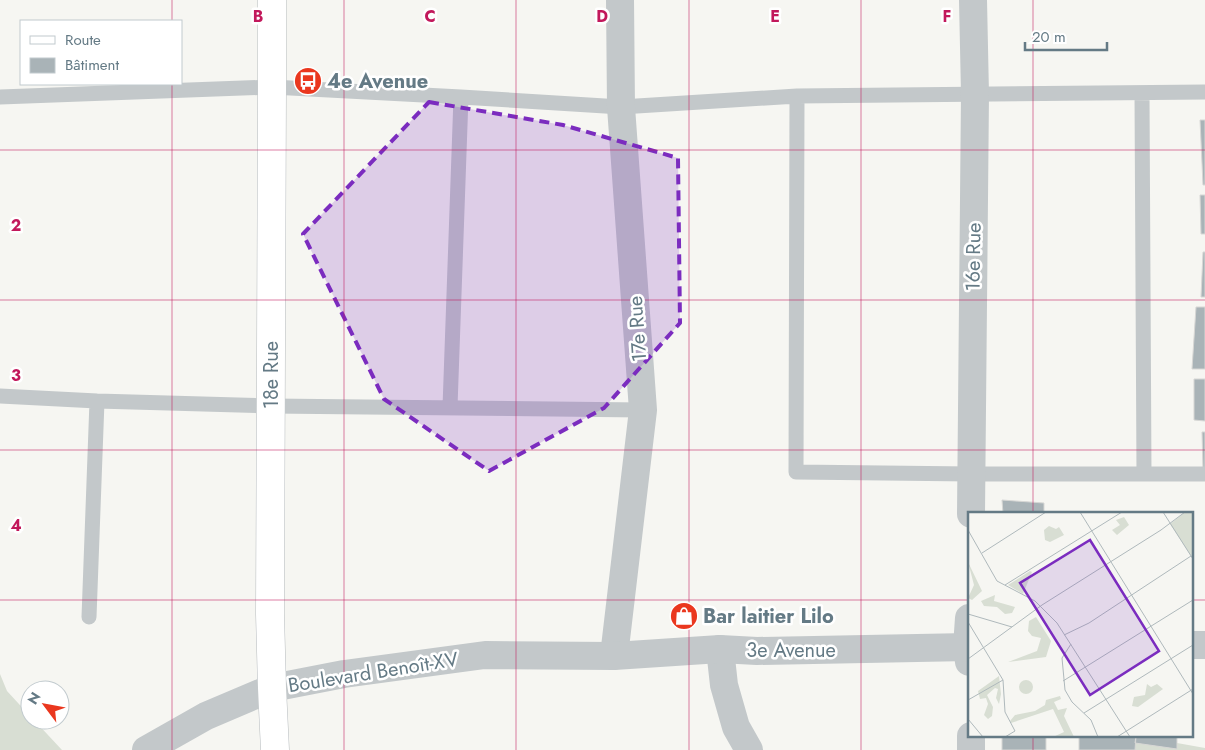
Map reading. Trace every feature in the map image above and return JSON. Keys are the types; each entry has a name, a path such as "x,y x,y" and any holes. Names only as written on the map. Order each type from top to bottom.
{"main road":[{"name":"18e Rue","path":"272,0 270,614 275,750"}],"street":[{"name":"17e Rue","path":"614,656 644,410 621,107 620,0"},
{"name":"16e Rue","path":"970,512 975,94 973,0"},
{"path":"1192,645 1205,645"},
{"name":"3e Avenue","path":"614,656 720,649 757,651 968,652"},
{"path":"720,649 724,685 736,727 749,750"},
{"name":"Boulevard Benoît-XV","path":"146,750 206,716 272,688 344,674 485,656 614,656"}],"lane":[{"path":"0,96 272,87 621,107 797,96 1205,92"},
{"path":"1142,94 1144,474"},
{"path":"797,96 796,472 1205,474"},
{"path":"450,407 461,97"},
{"path":"0,396 271,406 644,410"},
{"path":"89,617 97,401"}],"highlighted area":[{"path":"429,102 563,125 678,158 680,323 604,408 489,471 384,399 303,234"}],"shaded area":[{"path":"0,674 7,691 20,705 20,730 43,730 62,750 0,750"},
{"path":"1135,743 1177,749 1177,743 1205,748 1205,750 1135,750"}],"building":[{"path":"1200,120 1205,120 1205,185 1203,185"},
{"path":"1200,195 1205,195 1205,234 1201,234"},
{"path":"1203,252 1205,252 1205,297 1201,297"},
{"path":"1196,307 1205,307 1205,369 1192,369"},
{"path":"1194,379 1205,379 1205,421 1194,420"},
{"path":"1202,432 1205,432 1205,469 1203,469"},
{"path":"1002,500 1044,503 1044,512 1003,512"},
{"path":"1002,738 1046,738 1046,750 1002,750"},
{"path":"1079,738 1136,738 1135,750 1079,750"},
{"path":"1136,738 1177,738 1177,749 1135,743"}],"place":[{"name":"4e Avenue","path":"308,81"},
{"name":"Bar laitier Lilo","path":"684,616"}]}
